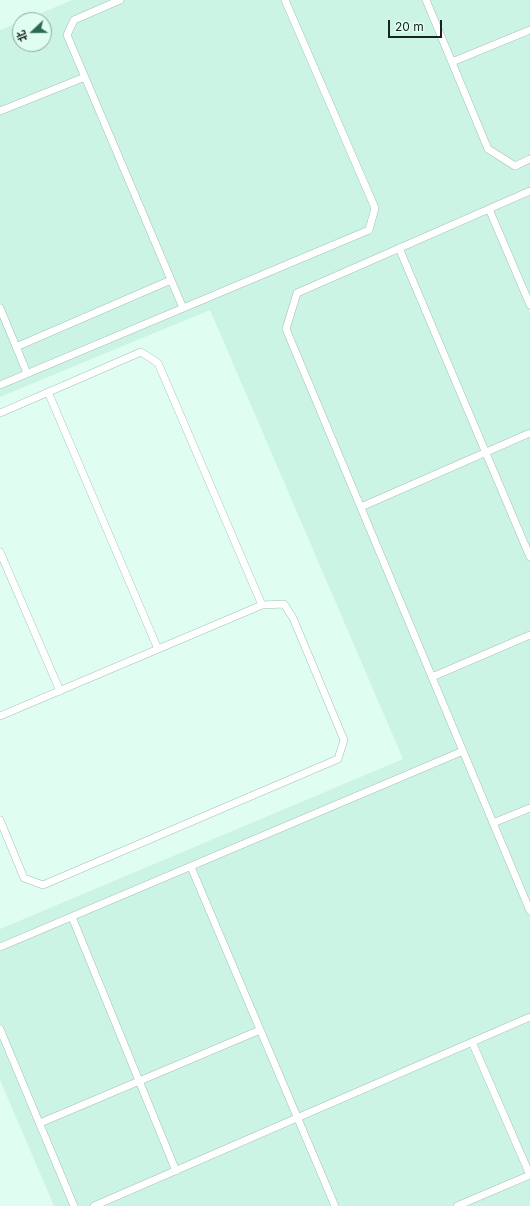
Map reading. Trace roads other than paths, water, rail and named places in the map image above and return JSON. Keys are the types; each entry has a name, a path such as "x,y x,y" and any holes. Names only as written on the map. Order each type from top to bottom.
{"lane":[{"path":"120,0 74,20 67,35 183,308"},
{"path":"0,384 369,230 375,208 285,0"},
{"path":"426,0 488,149 515,166 530,160"},
{"path":"452,62 530,30"},
{"path":"0,111 85,77"},
{"path":"530,190 296,293 286,328 530,911"},
{"path":"489,209 530,305"},
{"path":"399,248 530,557"},
{"path":"16,347 171,280"},
{"path":"0,308 27,373"},
{"path":"0,413 141,352 158,363 262,605"},
{"path":"48,392 158,649"},
{"path":"361,507 530,433"},
{"path":"0,552 60,691"},
{"path":"0,716 262,605 284,604 294,618 344,740 338,759 43,885 24,878 0,820"},
{"path":"432,677 530,635"},
{"path":"0,948 463,751"},
{"path":"493,823 530,808"},
{"path":"191,867 335,1206"},
{"path":"72,917 176,1171"},
{"path":"94,1206 530,1017"},
{"path":"0,1029 74,1206"},
{"path":"40,1123 260,1030"},
{"path":"457,1206 530,1175 472,1042"}]}
